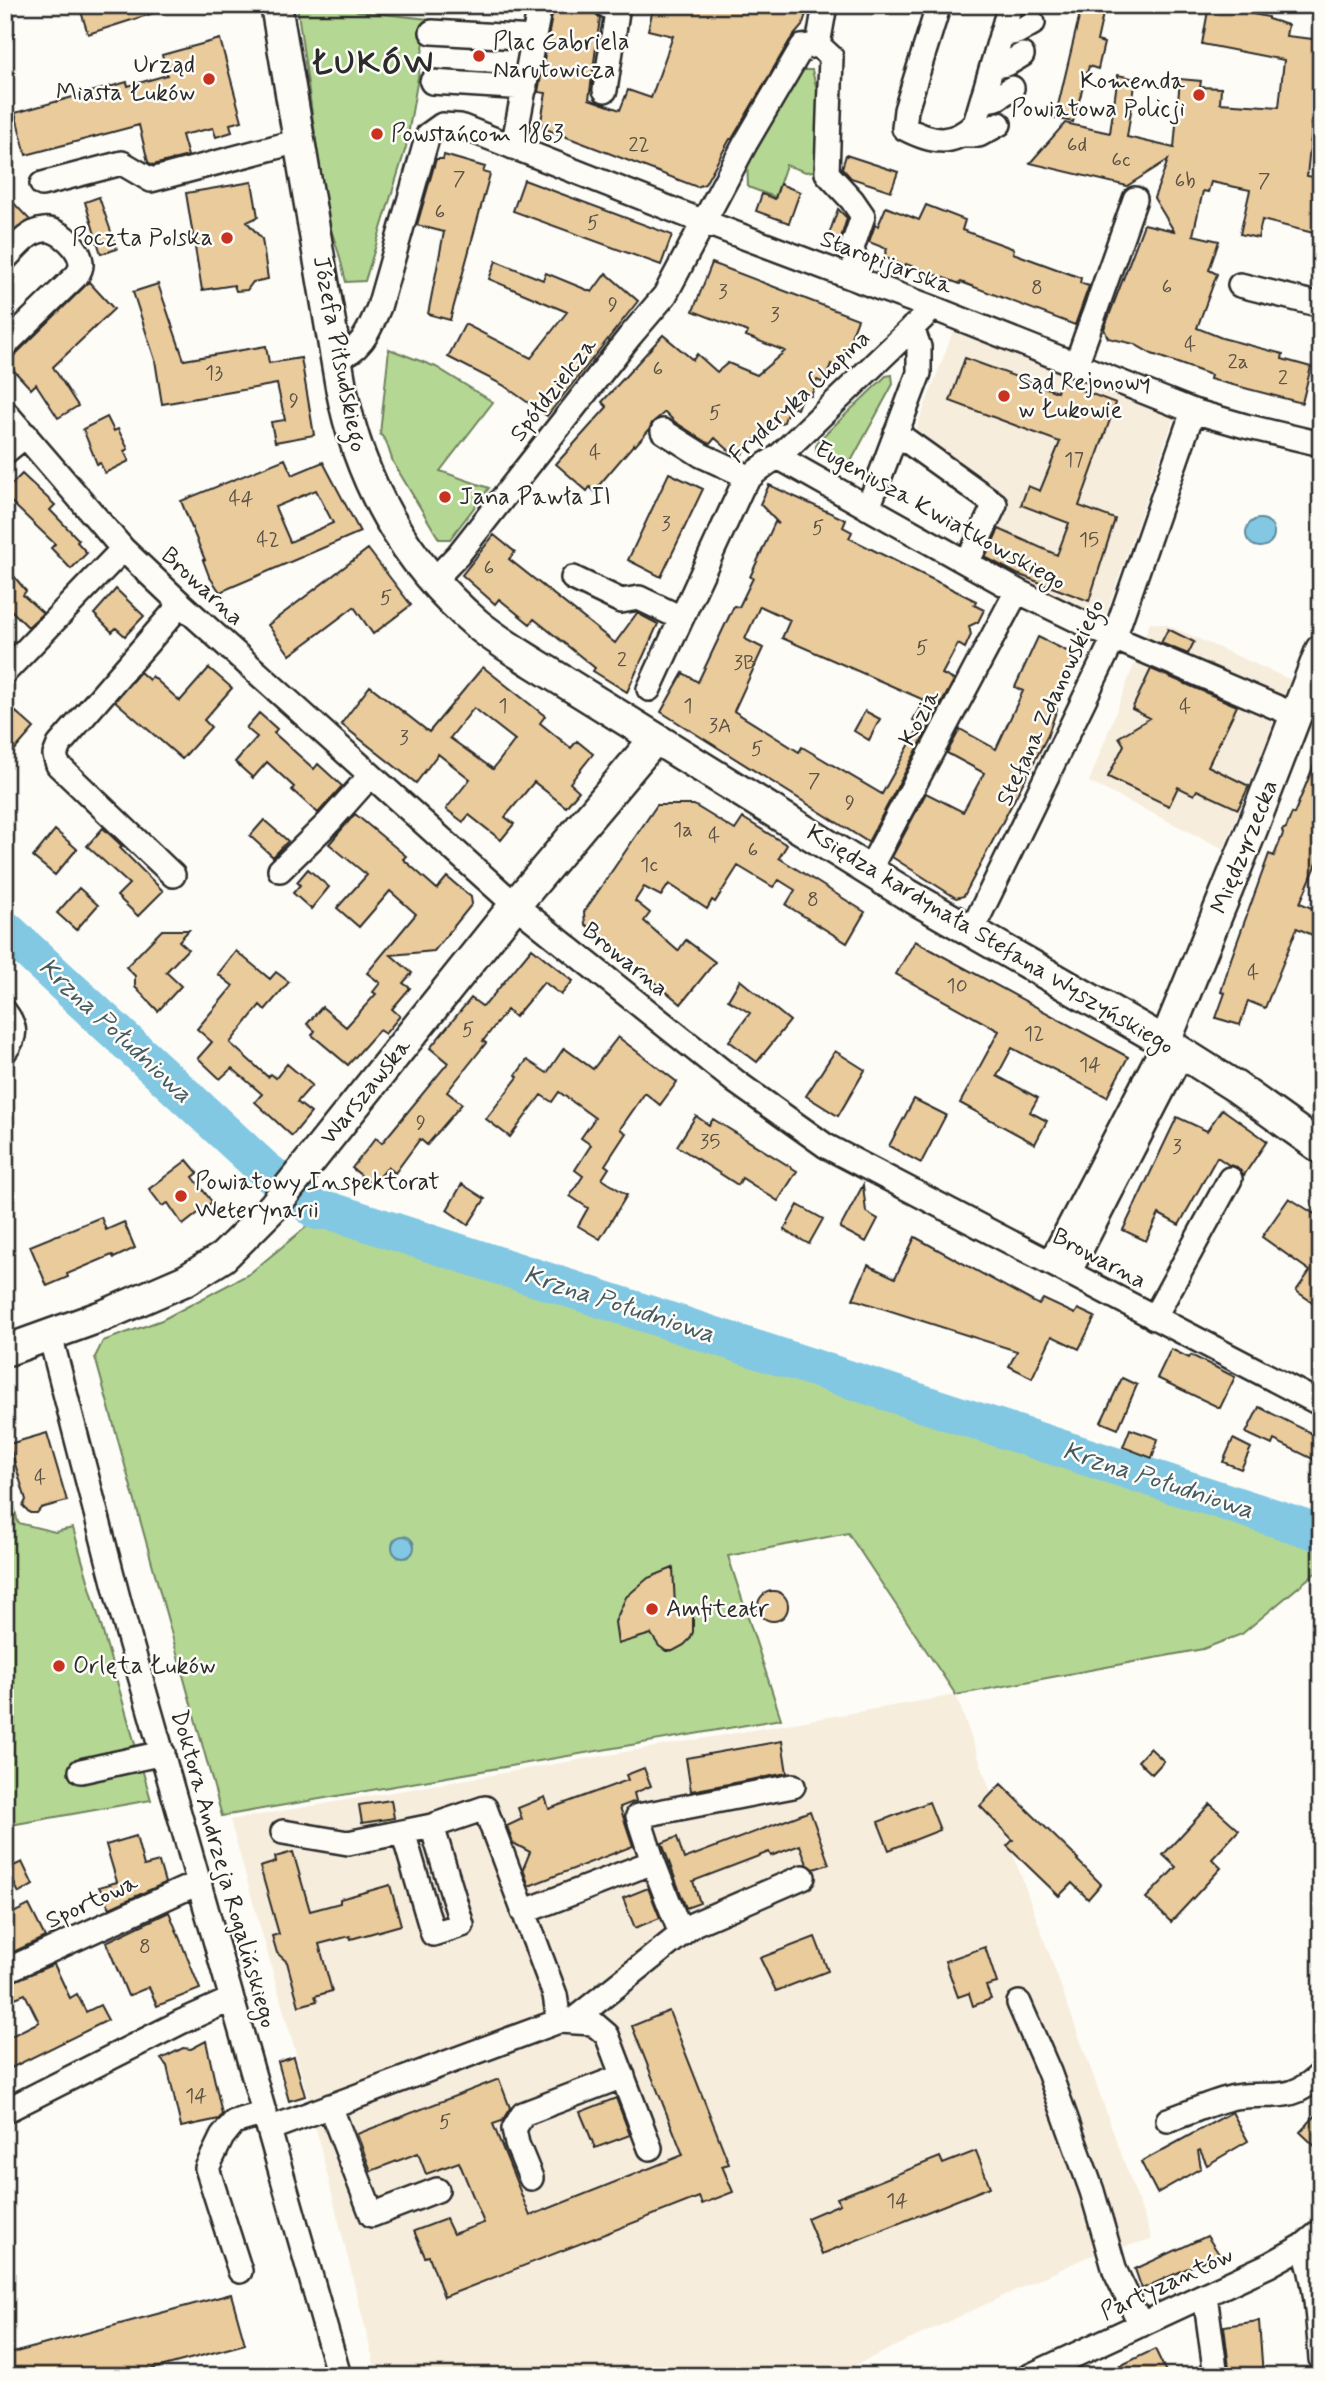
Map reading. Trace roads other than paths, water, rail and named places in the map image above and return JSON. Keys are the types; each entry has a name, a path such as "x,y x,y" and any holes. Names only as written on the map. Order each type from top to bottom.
{"main road":[{"name":"Józefa Piłsudskiego","path":"276,5 336,358 352,437 369,483 400,537 433,581 463,611 499,640 655,739"},
{"name":"Międzyrzecka","path":"1173,1047 1321,650"},
{"name":"Księdza kardynała Stefana Wyszyńskiego","path":"655,739 971,932 1173,1047 1236,1087 1321,1148"},
{"name":"Warszawska","path":"5,1351 164,1291 204,1270 245,1237 274,1206 515,905 655,739"}],"street":[{"path":"513,147 540,5"},
{"path":"825,5 818,45 831,57 827,173 863,216 852,248 861,281"},
{"path":"965,135 975,124 1010,5"},
{"path":"938,6 906,110 904,128 923,138 946,141 965,135 979,135 999,124"},
{"path":"606,90 615,8"},
{"path":"1001,35 1017,32 1032,23"},
{"path":"432,32 534,37"},
{"name":"Spółdzielcza","path":"433,581 458,555 665,295 745,144 802,47 818,45"},
{"path":"992,66 1007,64 1022,55"},
{"path":"432,82 525,88"},
{"path":"982,101 997,98 1012,88"},
{"name":"Staropijarska","path":"336,358 350,354 361,343 379,307 428,135 442,125 460,126 1193,411 1321,444"},
{"path":"42,184 122,163 151,180 299,141"},
{"path":"1076,365 1135,199"},
{"path":"5,259 30,234 46,229 59,234 76,249 81,265 78,275 5,345"},
{"path":"1240,285 1321,305"},
{"name":"Fryderyka Chopina","path":"649,689 749,477 761,466 778,457 933,308"},
{"path":"868,508 919,373 919,347 912,328"},
{"name":"Stefana Zdanowskiego","path":"971,932 1114,638 1193,411"},
{"name":"Browarna","path":"5,412 123,549 181,604 515,905 688,1045 826,1146 1321,1404"},
{"path":"663,430 701,455 749,477"},
{"path":"896,433 995,503 967,563"},
{"path":"5,452 26,435"},
{"name":"Eugeniusza Kwiatkowskiego","path":"778,457 1017,591 1114,638 1297,716"},
{"path":"5,672 123,549"},
{"path":"573,578 621,601 639,598 681,618"},
{"name":"Kozia","path":"869,870 1017,591"},
{"path":"173,875 58,765 55,755 59,745 181,604"},
{"path":"280,870 329,822 370,776"},
{"path":"5,1012 15,1027 15,1037 5,1051"},
{"path":"1059,1268 1173,1047"},
{"path":"1154,1318 1230,1179"},
{"name":"Doktora Andrzeja Rogalińskiego","path":"50,1335 120,1602 339,2376"},
{"path":"81,1771 163,1753"},
{"path":"681,1934 638,1816 793,1786"},
{"path":"283,1832 348,1843 432,1826 485,1808 565,2021"},
{"path":"403,1832 433,1934 462,1925 432,1826"},
{"path":"523,1912 653,1862"},
{"path":"240,2272 207,2168 222,2137 234,2122 267,2121 330,2106 565,2021 694,1924 803,1877"},
{"name":"Sportowa","path":"5,1971 200,1882"},
{"path":"5,2111 181,2022 233,1999"},
{"path":"1019,2003 1049,2071 1110,2248 1115,2272 1141,2325"},
{"path":"565,2021 593,2024 607,2035 650,2148"},
{"path":"1168,2120 1235,2098 1280,2097 1309,2085 1321,2074"},
{"path":"531,2178 514,2129 523,2114 623,2076"},
{"path":"330,2106 372,2215 437,2190"},
{"name":"Partyzantów","path":"1030,2376 1205,2295 1303,2246 1321,2231"},
{"path":"1303,2246 1314,2282 1321,2359"},
{"path":"1205,2295 1216,2376"}],"water":[{"path":"1260,519 1270,523 1274,533 1270,543 1260,547 1250,543 1246,533 1250,523"},
{"path":"403,1536 411,1539 414,1547 411,1555 403,1558 395,1555 392,1547 395,1539"}],"waterway":[{"name":"Krzna Południowa","path":"5,929 264,1169 317,1211 331,1211 1321,1533"}],"place":[{"name":"Plac Gabriela Narutowicza","path":"479,56"},
{"name":"Urząd Miasta Łuków","path":"209,79"},
{"name":"Komenda Powiatowa Policji","path":"1199,95"},
{"name":"Powstańcom 1863","path":"377,134"},
{"name":"Poczta Polska","path":"227,238"},
{"name":"Sąd Rejonowy w Łukowie","path":"1004,396"},
{"name":"Jana Pawła II","path":"445,497"},
{"name":"Powiatowy Inspektorat Weterynarii","path":"181,1196"},
{"name":"Amfiteatr","path":"652,1609"},
{"name":"Orlęta Łuków","path":"59,1666"}],"district":[{"name":"ŁUKÓW","path":"373,64"}]}
